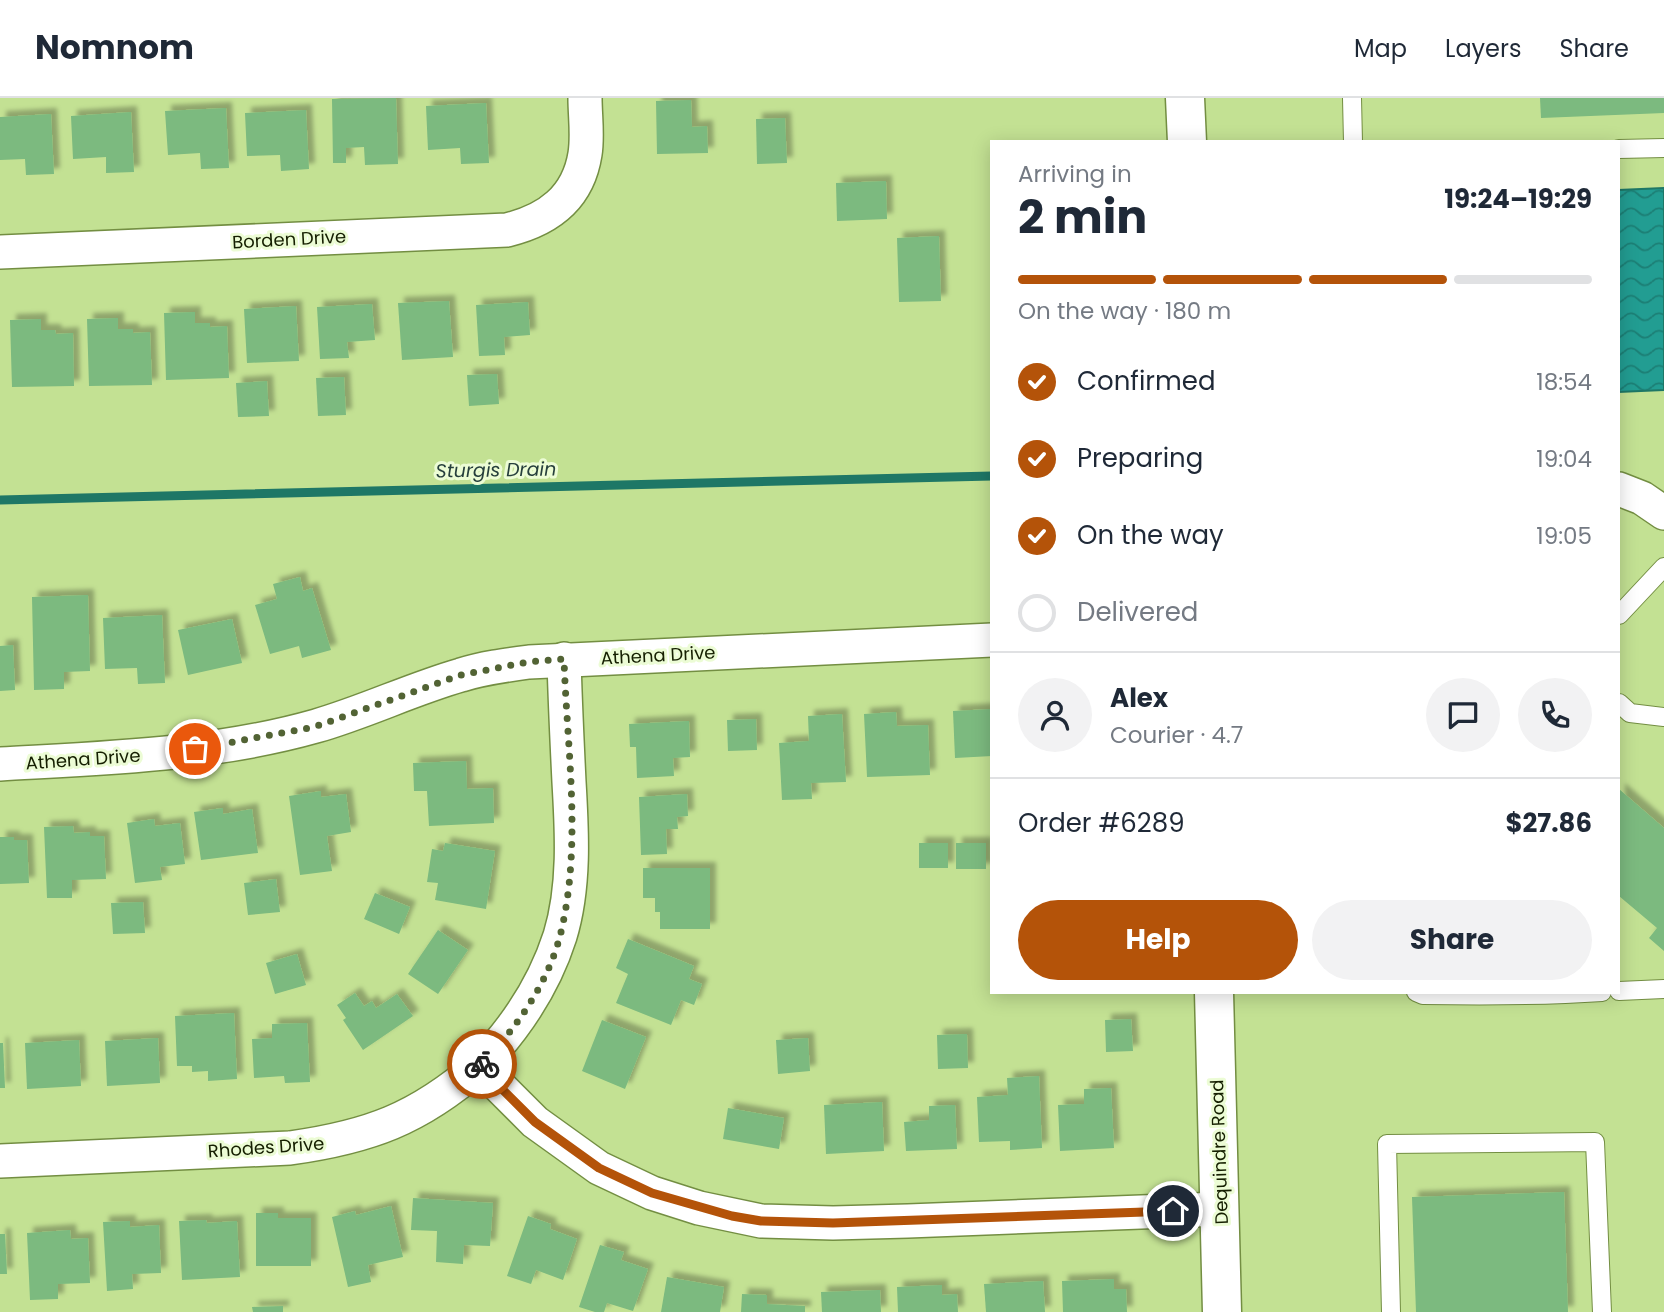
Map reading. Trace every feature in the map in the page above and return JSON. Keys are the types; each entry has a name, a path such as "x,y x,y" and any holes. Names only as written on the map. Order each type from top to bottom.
{"main road":[{"path":"1185,98 1186,140"},
{"name":"Dequindre Road","path":"1214,994 1222,1312"}],"street":[{"name":"Borden Drive","path":"0,252 507,230 527,225 548,215 568,195 579,176 586,152 584,98"},
{"path":"1620,489 1642,498 1664,513"},
{"name":"Athena Drive","path":"0,764 120,758 220,746 274,736 353,715 461,675 528,662 990,640"},
{"name":"Rhodes Drive","path":"0,1161 290,1148 334,1142 373,1131 424,1108 479,1066 502,1043 532,1000 560,935 566,907 572,844 564,659"},
{"path":"479,1066 535,1122 599,1168 652,1193 742,1218 782,1223 833,1223 1220,1209"}],"lane":[{"path":"1352,98 1353,140"},
{"path":"1620,149 1664,148"},
{"path":"1620,614 1664,567"},
{"path":"1620,704 1630,713 1664,718"},
{"path":"1620,991 1664,989"},
{"path":"1421,994 1573,994"},
{"path":"1391,1312 1387,1144 1595,1142 1602,1312"}],"water":[{"path":"1664,188 1664,390 1620,392 1620,190"}],"building":[{"path":"396,98 398,164 365,165 364,147 346,148 346,163 333,163 332,99"},
{"path":"1540,98 1664,98 1664,113 1541,118"},
{"path":"691,100 692,127 707,126 708,153 657,154 656,101"},
{"path":"486,103 489,163 461,164 460,148 428,150 426,106"},
{"path":"226,108 229,168 201,169 200,153 168,155 165,111"},
{"path":"306,110 309,169 281,171 280,155 247,156 245,113"},
{"path":"131,112 134,172 106,173 106,157 73,159 71,116"},
{"path":"51,114 54,174 26,175 25,159 0,160 0,117"},
{"path":"785,118 787,163 757,164 756,119"},
{"path":"886,181 887,219 837,221 836,183"},
{"path":"939,236 941,301 899,302 897,238"},
{"path":"449,301 453,357 402,360 398,303"},
{"path":"528,302 530,335 504,337 505,355 479,356 476,305"},
{"path":"372,304 375,340 347,342 349,358 320,359 317,307"},
{"path":"296,306 299,361 247,363 244,309"},
{"path":"195,312 195,323 210,323 210,327 227,326 229,378 166,380 164,313"},
{"path":"118,318 118,329 133,329 133,333 150,332 152,385 89,386 87,319"},
{"path":"41,319 41,330 55,330 56,334 73,333 74,386 12,387 10,320"},
{"path":"497,374 499,404 469,406 467,375"},
{"path":"344,377 346,415 318,416 316,378"},
{"path":"267,381 269,416 238,417 236,383"},
{"path":"300,577 303,591 312,588 331,650 302,658 299,646 270,654 255,605 277,599 273,584"},
{"path":"88,595 90,671 64,672 64,689 34,690 32,597"},
{"path":"162,615 165,683 138,684 137,668 105,669 103,618"},
{"path":"232,619 242,663 188,675 178,630"},
{"path":"13,645 15,690 0,691 0,646"},
{"path":"990,709 990,756 955,758 953,711"},
{"path":"896,712 897,726 928,725 930,775 867,777 864,714"},
{"path":"842,714 846,782 811,783 812,799 782,800 779,743 809,741 808,716"},
{"path":"756,719 757,750 728,751 727,720"},
{"path":"689,721 690,757 673,758 674,776 637,778 636,747 630,747 629,724"},
{"path":"466,761 467,789 493,788 494,823 429,826 427,791 414,791 413,763"},
{"path":"1620,790 1664,828 1664,951 1649,938 1657,928 1620,897"},
{"path":"321,791 321,797 346,794 351,832 327,836 332,871 300,875 289,796"},
{"path":"687,794 688,816 677,817 678,829 666,829 667,854 641,855 639,797"},
{"path":"223,808 223,814 252,809 258,853 201,860 194,812"},
{"path":"154,819 155,826 180,823 185,864 160,867 162,880 135,883 127,823"},
{"path":"73,826 74,833 90,832 90,836 104,836 106,879 72,880 72,898 47,898 44,827"},
{"path":"0,837 27,840 29,883 0,884"},
{"path":"445,843 495,851 486,909 435,900 438,883 427,882 432,849 443,851"},
{"path":"919,843 948,843 948,868 919,868"},
{"path":"956,843 986,843 986,869 956,869"},
{"path":"643,868 710,868 710,929 660,929 660,912 655,912 655,898 643,898"},
{"path":"276,879 280,912 248,915 244,883"},
{"path":"375,893 410,907 399,934 364,919"},
{"path":"143,902 145,933 113,934 111,903"},
{"path":"438,930 468,950 438,994 408,974"},
{"path":"628,939 694,966 689,979 702,984 694,1005 681,1000 671,1025 616,1003 628,974 616,968"},
{"path":"297,954 306,985 275,994 266,963"},
{"path":"355,993 364,1006 372,1001 376,1008 397,994 413,1016 363,1050 343,1020 346,1018 337,1005"},
{"path":"234,1013 237,1079 208,1081 208,1071 192,1072 192,1066 177,1066 175,1016"},
{"path":"1131,1019 1133,1051 1106,1052 1105,1020"},
{"path":"602,1020 646,1037 625,1089 582,1071"},
{"path":"307,1023 310,1082 285,1083 284,1076 254,1078 252,1039 272,1038 272,1024"},
{"path":"967,1034 968,1068 938,1069 937,1035"},
{"path":"158,1038 160,1083 107,1086 105,1041"},
{"path":"808,1038 810,1071 778,1074 776,1040"},
{"path":"79,1040 81,1086 27,1089 25,1043"},
{"path":"0,1043 3,1043 5,1088 0,1088"},
{"path":"1039,1076 1042,1148 1010,1150 1010,1141 979,1142 977,1097 1008,1095 1007,1078"},
{"path":"1111,1088 1114,1148 1060,1151 1058,1105 1084,1104 1084,1089"},
{"path":"882,1102 884,1151 826,1154 824,1105"},
{"path":"955,1105 957,1149 906,1151 904,1122 929,1120 929,1106"},
{"path":"728,1108 784,1118 779,1149 723,1139"},
{"path":"1564,1192 1568,1312 1416,1312 1412,1197"},
{"path":"413,1198 493,1203 490,1246 464,1245 463,1264 436,1262 437,1231 411,1230"},
{"path":"391,1206 403,1257 368,1265 371,1282 348,1287 332,1217 355,1211 356,1215"},
{"path":"256,1213 278,1213 278,1218 311,1218 311,1266 256,1266"},
{"path":"528,1216 551,1224 550,1229 577,1239 563,1280 536,1270 531,1284 507,1276"},
{"path":"206,1220 207,1223 237,1221 240,1277 182,1280 179,1221"},
{"path":"130,1221 130,1227 159,1225 161,1273 132,1274 133,1289 107,1291 103,1222"},
{"path":"70,1230 71,1239 88,1238 90,1283 58,1284 58,1299 30,1300 27,1233"},
{"path":"0,1234 5,1234 7,1274 0,1274"},
{"path":"600,1245 624,1252 621,1260 648,1269 633,1311 607,1303 604,1312 579,1307"},
{"path":"667,1277 724,1287 720,1312 661,1312"},
{"path":"1114,1279 1114,1289 1126,1289 1127,1312 1063,1312 1062,1281"},
{"path":"1043,1281 1045,1312 986,1312 984,1284"},
{"path":"942,1285 942,1295 957,1294 958,1312 898,1312 897,1287"},
{"path":"880,1290 881,1312 822,1312 821,1292"},
{"path":"742,1294 767,1295 767,1304 805,1306 805,1312 741,1312"},
{"path":"283,1306 283,1312 253,1312 252,1307"}],"waterway":[{"name":"Sturgis Drain","path":"0,500 990,476"}],"way so far":[{"path":"195,749 314,727 461,675 500,666 564,659 572,844 566,907 560,935 532,1000 502,1043 482,1064"}],"route":[{"path":"482,1064 479,1066 535,1122 599,1168 652,1193 732,1216 782,1223 833,1223 1173,1211"}]}
